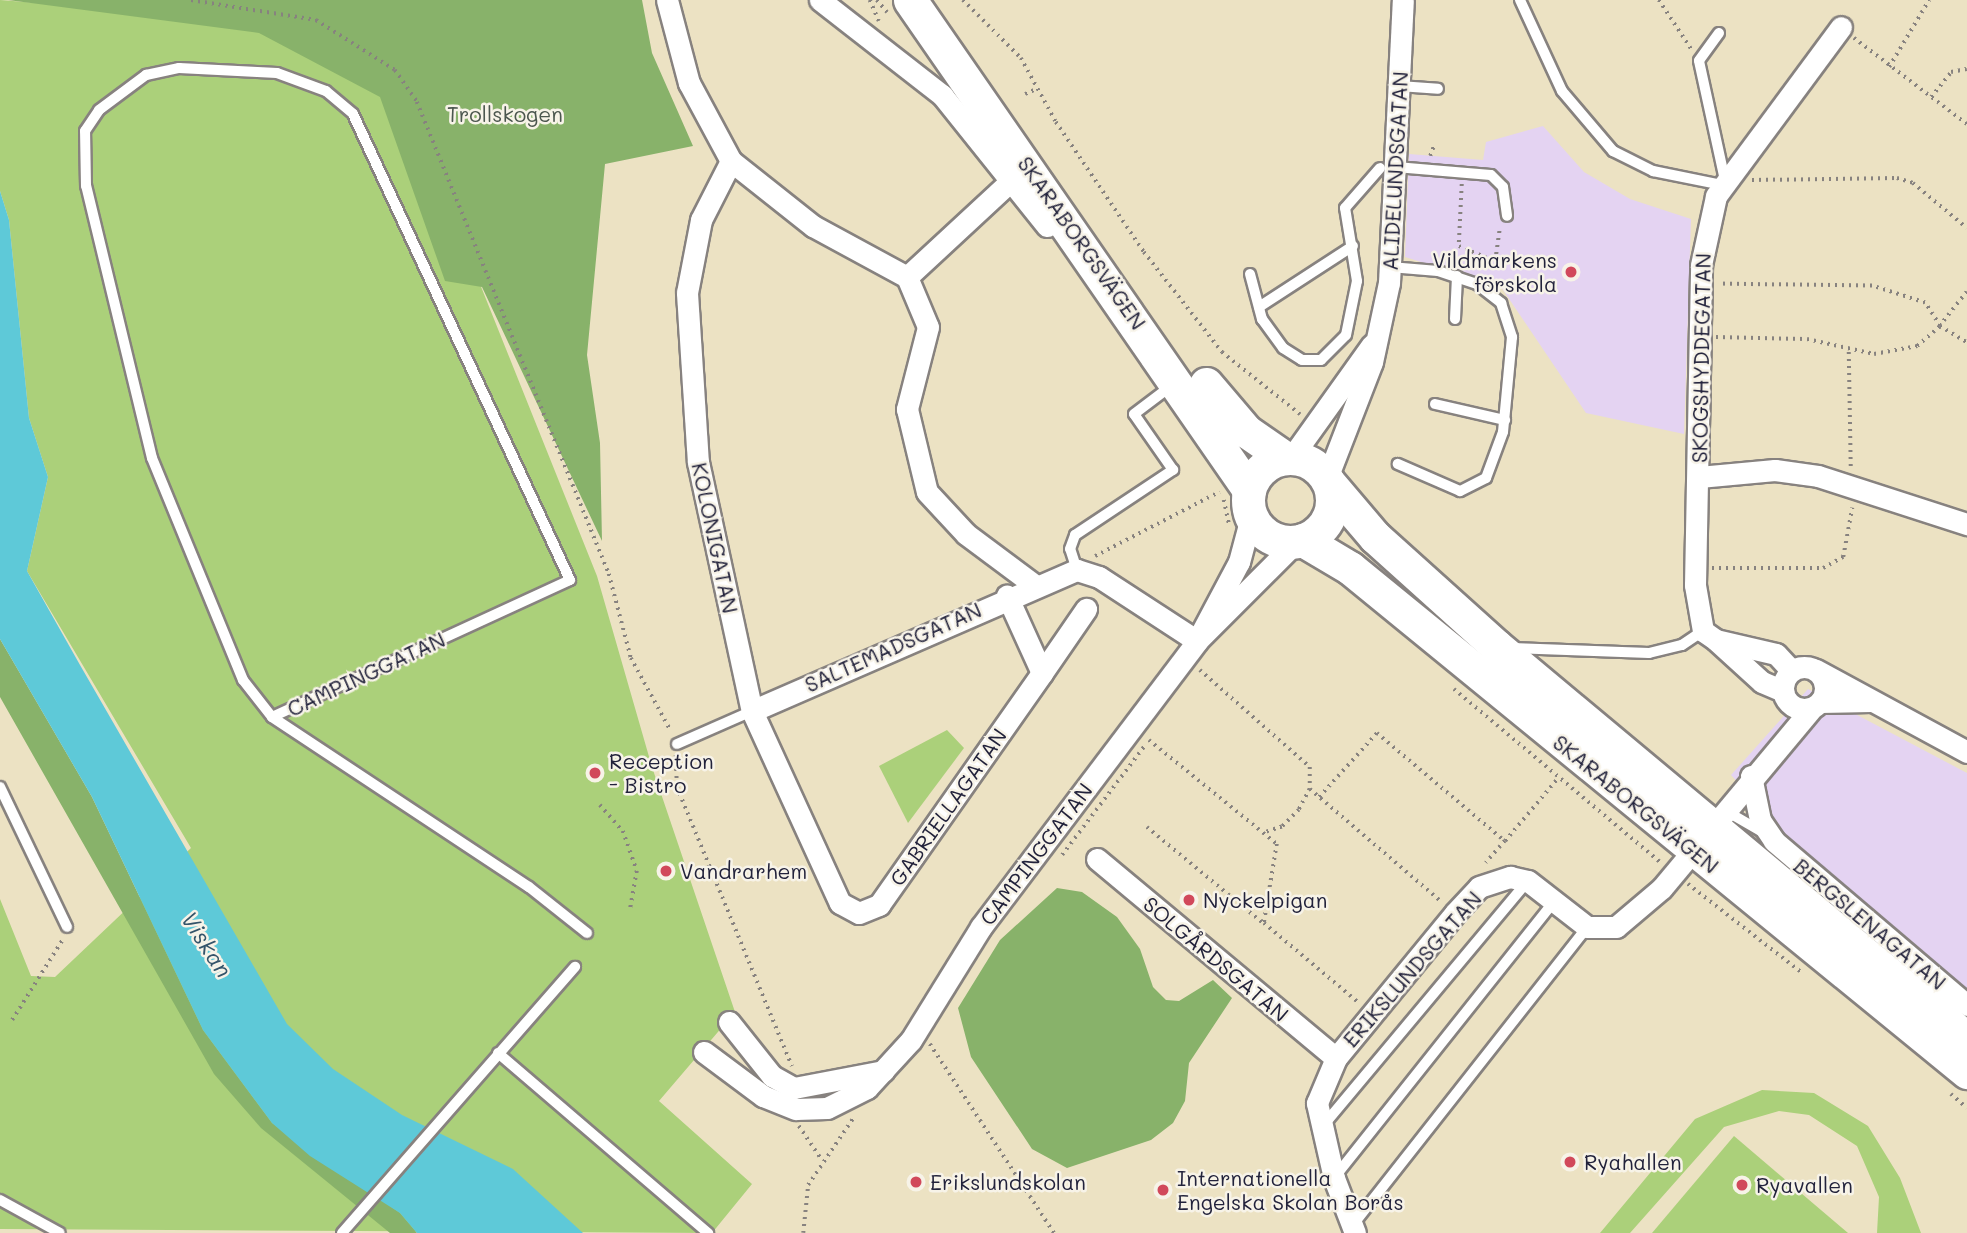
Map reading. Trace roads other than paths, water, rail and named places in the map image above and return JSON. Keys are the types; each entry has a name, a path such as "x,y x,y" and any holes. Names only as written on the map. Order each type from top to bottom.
{"main road":[{"name":"SKARABORGSVÄGEN","path":"910,0 1234,501"},
{"name":"SKARABORGSVÄGEN","path":"935,0 1227,413 1288,458"},
{"path":"1288,458 1311,463 1327,481 1327,520 1300,541 1268,536 1234,501 1265,466 1288,458"},
{"name":"SKARABORGSVÄGEN","path":"1327,481 1375,537 1496,646 1686,803 1719,817 1967,1039"},
{"name":"SKARABORGSVÄGEN","path":"1300,541 1340,560 1683,862 1967,1072"}],"street":[{"path":"667,0 689,83 731,161 813,226 907,277 928,327 907,409 927,492 966,534 1033,584"},
{"path":"820,0 942,95 1013,179 1163,393"},
{"name":"ALIDELUNDSGATAN","path":"1327,481 1376,341 1390,267 1388,167 1399,86 1403,0"},
{"name":"SKOGSHYDDEGATAN","path":"1710,635 1696,568 1704,232 1724,183 1841,27"},
{"name":"KOLONIGATAN","path":"731,161 701,220 687,293 698,462 752,711 840,902"},
{"path":"907,277 1013,179"},
{"name":"ALIDELUNDSGATAN","path":"1288,458 1317,425 1376,341"},
{"path":"1699,477 1775,470 1852,485 1967,524"},
{"name":"CAMPINGGATAN","path":"1203,650 1238,562 1234,501"},
{"name":"CAMPINGGATAN","path":"704,1052 763,1097 844,1102 883,1072 911,1040 981,927 1203,650 1300,541"},
{"path":"1077,570 1099,577 1203,650"},
{"name":"SALTEMADSGATAN","path":"752,711 1033,584 1077,570"},
{"path":"1007,596 1042,673"},
{"name":"GABRIELLAGATAN","path":"840,902 859,913 879,905 1086,609"},
{"path":"1710,635 1776,654 1791,670 1816,670 1967,752"},
{"path":"1710,635 1762,682 1784,695 1797,708 1871,701"},
{"path":"1768,754 1791,670"},
{"path":"1528,881 1587,927 1616,927 1683,862 1768,754 1816,705 1826,689 1816,670"},
{"name":"BERGSLENAGATAN","path":"1751,776 1760,820 1774,841 1967,1005"},
{"name":"SOLGÅRDSGATAN","path":"1097,859 1336,1058"},
{"name":"ERIKSLUNDSGATAN","path":"1353,1229 1334,1178 1317,1103 1336,1058 1455,913 1490,883 1528,881"},
{"path":"729,1022 772,1076 795,1098"}],"lane":[{"path":"1520,0 1562,91 1613,151 1653,171 1724,183 1699,61 1718,33"},
{"name":"CAMPINGGATAN","path":"272,717 570,580 395,194 342,102 307,83 252,68 179,68 122,89 85,131 86,186 132,393 243,680 272,717 529,887 587,933"},
{"path":"1399,86 1438,89"},
{"path":"1250,274 1259,307 1283,348 1303,360 1321,360 1346,335 1357,281 1345,208 1388,167 1491,175 1503,187 1507,216"},
{"path":"1259,307 1353,246"},
{"path":"1390,267 1457,276 1490,292 1507,315 1512,358 1505,420 1492,466 1472,486 1460,491 1398,464"},
{"path":"1455,319 1457,276"},
{"path":"1077,570 1070,549 1075,535 1173,470 1134,414 1163,393"},
{"path":"1436,404 1505,420"},
{"path":"1496,646 1649,653 1710,635"},
{"path":"677,744 752,711"},
{"path":"0,787 67,927"},
{"name":"BERGSLENAGATAN","path":"1719,817 1774,841"},
{"path":"1322,1127 1528,881"},
{"path":"1334,1178 1553,903"},
{"path":"1353,1229 1587,927"},
{"path":"342,1233 443,1111 575,967"},
{"path":"498,1053 708,1233"},
{"path":"0,1200 60,1233"}],"water":[{"name":"Viskan","path":"0,191 9,220 29,418 48,477 27,571 287,1024 333,1069 402,1115 513,1169 583,1233 417,1233 400,1213 310,1156 272,1123 203,1030 92,797 0,639"}],"place":[{"name":"Vildmarkens förskola","path":"1571,272"},
{"name":"Reception - Bistro","path":"595,773"},
{"name":"Vandrarhem","path":"666,871"},
{"name":"Nyckelpigan","path":"1189,900"},
{"name":"Ryahallen","path":"1570,1162"},
{"name":"Erikslundskolan","path":"916,1182"},
{"name":"Ryavallen","path":"1742,1185"},
{"name":"Internationella Engelska Skolan Borås","path":"1163,1190"}],"park label":[{"name":"Trollskogen","path":"505,114"}]}
